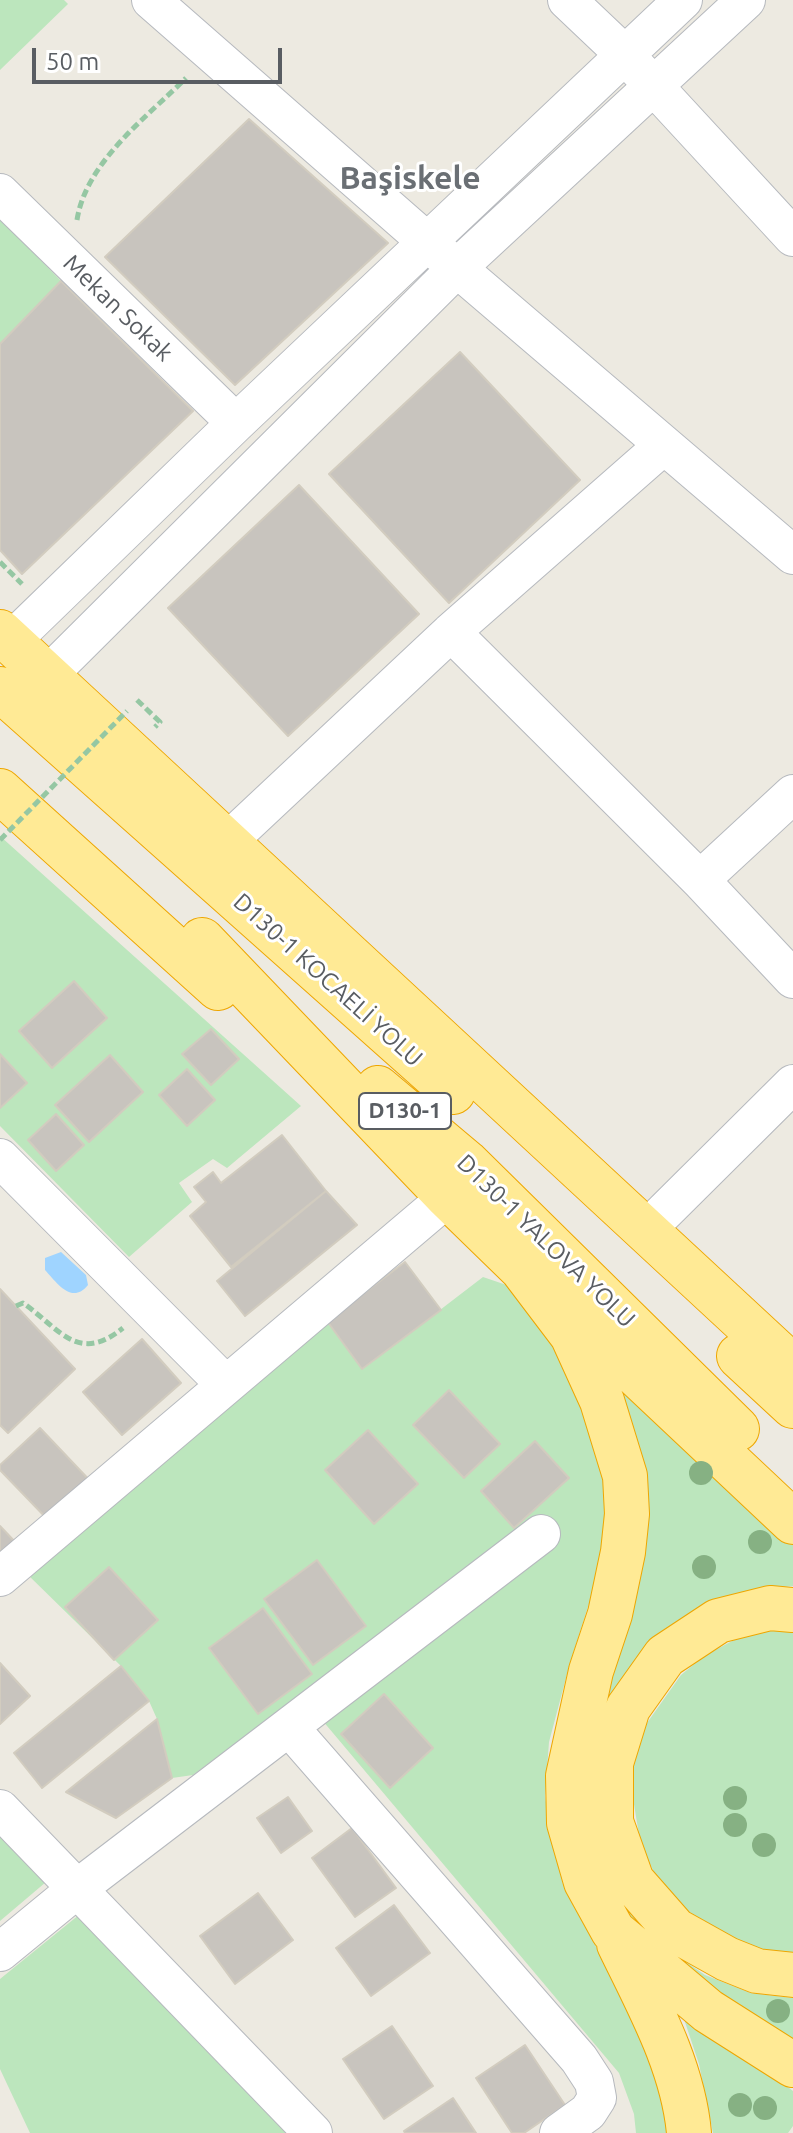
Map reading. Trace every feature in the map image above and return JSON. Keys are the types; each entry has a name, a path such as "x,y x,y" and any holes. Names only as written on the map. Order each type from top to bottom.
{"highway":[{"path":"5,636 793,1368"},
{"name":"D130-1 KOCAELİ YOLU","path":"0,689 483,1118 793,1406"},
{"path":"0,784 448,1197 793,1522"},
{"name":"D130-1 YALOVA YOLU","path":"0,784 202,940 466,1162 793,1483"},
{"path":"202,940 448,1197 522,1269 572,1335 602,1401 625,1476 627,1514 623,1552 610,1614 591,1671 568,1776 569,1823 586,1882 666,2043 687,2114 689,2133"},
{"path":"483,1118 793,1368"},
{"path":"793,1610 770,1608 718,1621 665,1656 628,1708 611,1763 611,1822 632,1881 675,1930 727,1959 757,1971 793,1975"},
{"path":"613,1931 708,2011 793,2065"}],"street":[{"path":"151,0 457,268 793,555"},
{"path":"567,0 625,55 793,237"},
{"path":"5,636 430,242 683,0"},
{"path":"47,676 457,268 746,0"},
{"name":"Mekan Sokak","path":"0,193 236,423"},
{"path":"227,842 451,632 664,445"},
{"path":"451,632 700,880 793,979"},
{"path":"700,880 793,794"},
{"path":"646,1230 793,1084"},
{"path":"0,1158 226,1385"},
{"path":"0,1577 448,1197"},
{"path":"0,1952 78,1888 541,1534"},
{"path":"289,1727 569,2047 594,2082 597,2098 588,2112 559,2133"},
{"path":"0,1809 313,2133"}],"path":[{"path":"73,265 77,216 98,170 211,52"},
{"path":"0,840 127,711"},
{"path":"16,1306 23,1303 66,1340 94,1345 109,1339 148,1307"}],"green space":[{"path":"0,0 64,0 68,4 0,70"},
{"path":"0,218 61,281 0,344"},
{"path":"0,836 301,1106 227,1168 213,1159 179,1183 192,1202 129,1257 0,1126"},
{"path":"483,1277 524,1291 584,1406 609,1496 602,1563 549,1742 545,1796 563,1884 651,2055 666,2107 666,2133 636,2133 634,2114 619,2073 301,1695 193,1775 172,1778 157,1719 149,1701 121,1666 26,1573 327,1321 363,1369"},
{"path":"606,1357 793,1544 793,1586 771,1588 600,1739 667,1949 705,1975 751,1993 793,1998 793,2044 640,1935 616,1902 585,1777 645,1505 642,1455 620,1386"},
{"path":"793,1627 793,1955 763,1954 705,1931 656,1876 641,1847 631,1786 633,1764 642,1730 681,1675 704,1656 734,1640 760,1630"},
{"path":"0,1836 46,1882 0,1921"},
{"path":"85,1910 294,2133 30,2133 0,2069 0,1979"},
{"path":"679,2004 793,2091 793,2126 788,2133 713,2133 699,2064"}],"water":[{"path":"61,1252 86,1275 88,1285 82,1291 65,1290 45,1270 45,1258"}],"building":[{"path":"249,119 388,243 235,385 105,257"},
{"path":"61,281 193,411 22,574 0,550 0,344"},
{"path":"460,352 580,480 449,603 329,474"},
{"path":"299,485 419,614 288,736 168,608"},
{"path":"74,981 107,1018 52,1068 19,1031"},
{"path":"211,1029 239,1059 211,1085 182,1054"},
{"path":"0,1054 27,1083 0,1108"},
{"path":"110,1055 143,1092 89,1142 55,1105"},
{"path":"187,1069 215,1100 187,1126 159,1095"},
{"path":"56,1114 84,1145 56,1171 28,1140"},
{"path":"282,1135 326,1191 231,1267 190,1216 206,1202 194,1187 213,1172 221,1183"},
{"path":"326,1191 357,1225 245,1316 217,1281"},
{"path":"405,1262 441,1310 362,1369 327,1321"},
{"path":"0,1289 75,1369 8,1433 0,1425"},
{"path":"142,1339 181,1383 122,1435 83,1392"},
{"path":"449,1390 500,1444 464,1478 413,1425"},
{"path":"40,1428 95,1486 53,1525 0,1470 0,1465"},
{"path":"368,1430 418,1484 374,1524 325,1470"},
{"path":"535,1441 569,1478 514,1528 481,1491"},
{"path":"0,1526 18,1545 0,1562"},
{"path":"317,1560 366,1626 313,1665 264,1599"},
{"path":"109,1567 158,1620 114,1660 65,1607"},
{"path":"263,1608 312,1674 258,1714 209,1648"},
{"path":"0,1663 30,1696 0,1724"},
{"path":"121,1666 149,1701 42,1788 14,1753"},
{"path":"384,1694 433,1748 390,1788 341,1734"},
{"path":"157,1719 172,1778 116,1818 66,1792"},
{"path":"288,1797 312,1831 281,1853 257,1818"},
{"path":"352,1828 396,1888 355,1917 312,1858"},
{"path":"258,1893 293,1940 235,1984 200,1936"},
{"path":"394,1905 430,1953 371,1996 336,1948"},
{"path":"392,2026 433,2086 384,2119 343,2059"},
{"path":"525,2045 565,2105 524,2133 512,2133 476,2078"},
{"path":"453,2098 476,2133 405,2133 404,2131"}],"district":[{"name":"Başiskele","path":"410,178"}]}
